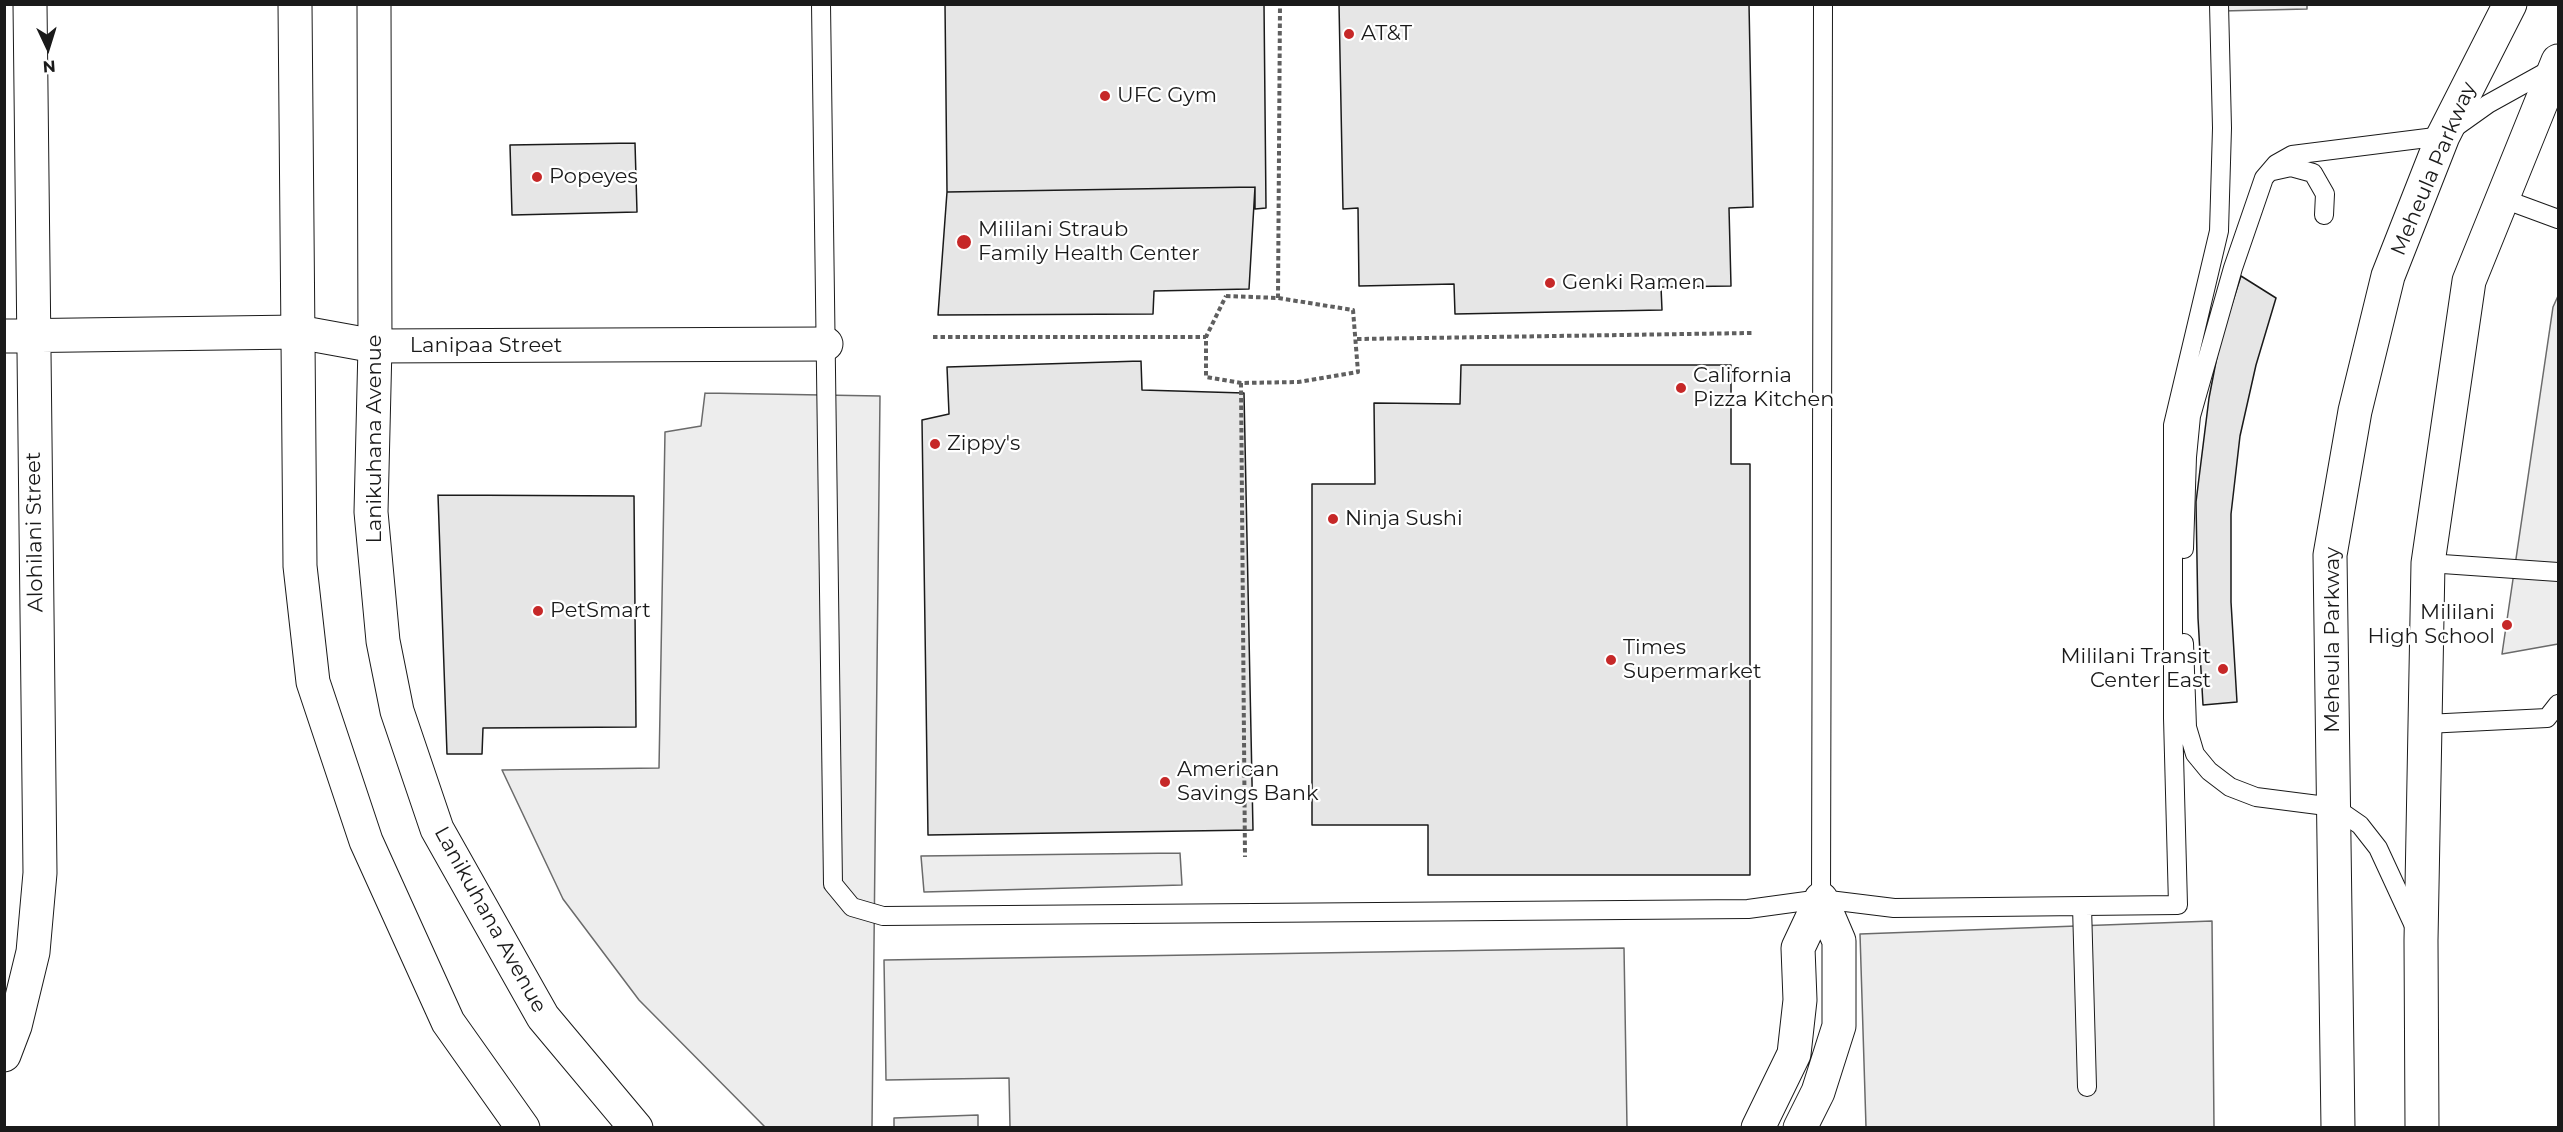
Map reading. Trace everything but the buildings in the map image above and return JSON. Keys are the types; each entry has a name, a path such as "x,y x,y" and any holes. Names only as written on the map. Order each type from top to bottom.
{"main road":[{"name":"Alohilani Street","path":"4,1055 15,1026 33,952 40,873 18,335 30,4"},
{"path":"295,4 300,566 313,682 366,842 448,1022 523,1128"},
{"name":"Lanikuhana Avenue","path":"374,4 375,346 371,512 383,641 397,711 437,829 543,1017 636,1128"},
{"name":"Meheula Parkway","path":"2338,1128 2330,555 2355,411 2388,276 2443,136 2510,4"},
{"path":"2422,1128 2421,940 2428,563 2469,281 2557,64"},
{"name":"Lanipaa Street","path":"18,335 298,332 375,346 826,344"},
{"path":"1758,1128 1794,1054 1800,1000 1798,948 1821,899"},
{"path":"1800,1128 1818,1092 1839,1026 1839,941 1821,899"}],"lane":[{"path":"821,4 833,884 852,907 883,916 1736,909 1821,899 1894,908 2178,905 2173,718 2173,425 2197,335 2219,231 2222,128 2219,4"},
{"path":"1821,899 1823,4"},
{"path":"2421,940 2378,848 2361,825 2334,807 2256,797 2230,787 2209,771 2195,754 2187,727 2183,531 2192,416 2232,268 2264,178 2276,164 2292,154 2443,136 2488,104 2557,64"},
{"path":"2264,178 2282,167 2299,167 2313,173 2325,194 2324,215"},
{"path":"2501,198 2559,219"},
{"path":"2428,563 2559,572"},
{"path":"2426,724 2547,718 2559,704"},
{"path":"2082,906 2087,1087"}],"path":[{"path":"1278,298 1280,4"},
{"path":"1226,296 1278,298 1353,310 1358,372 1298,382 1241,383 1206,377 1206,337 1226,296"},
{"path":"1357,339 1752,333"},
{"path":"933,337 1206,337"},
{"path":"1241,383 1245,856"}],"shaded area":[{"path":"2222,5 2307,5 2307,9 2222,11"},
{"path":"2558,296 2558,644 2502,654 2553,307"},
{"path":"705,393 880,396 872,1127 765,1127 639,1000 563,899 502,770 659,768 665,432 701,426"},
{"path":"1180,853 1182,885 924,892 921,856"},
{"path":"2212,921 2214,1127 1866,1127 1860,934"},
{"path":"1624,948 1627,1127 1010,1127 1009,1078 886,1080 884,960"},
{"path":"978,1115 978,1127 894,1127 894,1118"}],"place":[{"name":"AT&T","path":"1349,34"},
{"name":"UFC Gym","path":"1105,96"},
{"name":"Popeyes","path":"537,177"},
{"name":"Mililani Straub Family Health Center","path":"964,242"},
{"name":"Genki Ramen","path":"1550,283"},
{"name":"California Pizza Kitchen","path":"1681,388"},
{"name":"Zippy's","path":"935,444"},
{"name":"Ninja Sushi","path":"1333,519"},
{"name":"PetSmart","path":"538,611"},
{"name":"Mililani High School","path":"2507,625"},
{"name":"Times Supermarket","path":"1611,660"},
{"name":"Mililani Transit Center East","path":"2223,669"},
{"name":"American Savings Bank","path":"1165,782"}]}
